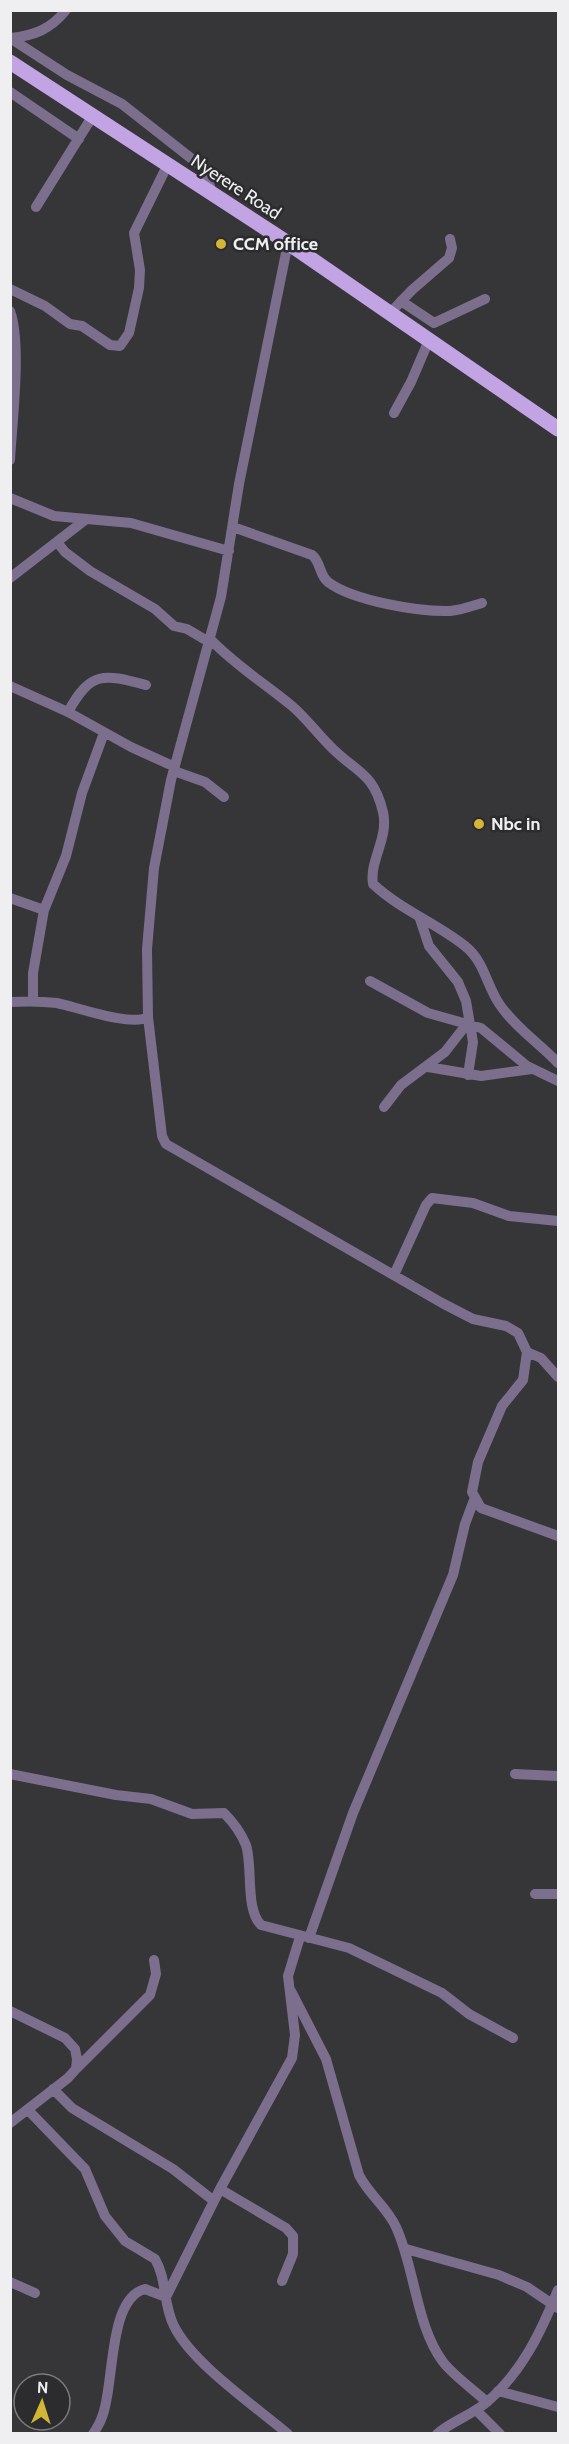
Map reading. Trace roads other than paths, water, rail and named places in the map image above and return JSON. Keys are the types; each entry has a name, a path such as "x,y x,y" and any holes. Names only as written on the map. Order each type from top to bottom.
{"main road":[{"name":"Nyerere Road","path":"10,62 288,243 558,429"}],"street":[{"path":"10,38 26,36 50,27 66,10"},
{"path":"10,38 67,75 122,104 206,170 212,195"},
{"path":"10,92 79,139"},
{"path":"36,207 92,117"},
{"path":"10,289 45,306 70,324 82,326 110,345 120,346 129,333 139,288 140,270 134,233 167,166"},
{"path":"390,313 449,258 452,248 450,239"},
{"path":"288,243 239,484 229,551 209,641 175,769 154,868 148,920 148,1017 162,1136 166,1144 466,1316 518,1333 528,1352 541,1358 558,1377"},
{"path":"401,301 434,323 485,299"},
{"path":"10,311 14,323 15,353 10,460"},
{"path":"394,413 411,382 429,340"},
{"path":"10,498 54,516 137,524 229,551"},
{"path":"10,578 86,520"},
{"path":"233,527 312,555 317,559 327,582 384,603 403,608 450,611 482,603"},
{"path":"57,542 65,552 90,570 155,609 174,626 187,629 209,641 230,661 303,715 330,747 370,779 384,816 381,848 372,877 373,884 420,919 465,946 485,970 492,993 501,1007 558,1063"},
{"path":"68,712 80,691 92,681 118,678 146,686"},
{"path":"10,686 68,712 104,733 205,782 224,797"},
{"path":"33,1001 33,973 44,910 66,856 82,793 104,733"},
{"path":"10,898 44,910"},
{"path":"420,919 432,952 463,992 473,1042 468,1075"},
{"path":"370,981 428,1013 486,1031 532,1069 558,1081"},
{"path":"10,1002 33,1001 128,1018 148,1017"},
{"path":"384,1107 401,1085 445,1052 468,1025"},
{"path":"428,1066 468,1075 532,1069"},
{"path":"394,1275 426,1205 432,1198 473,1203 509,1216 558,1221"},
{"path":"528,1352 523,1380 502,1406 478,1462 472,1492 474,1500 481,1508 558,1536"},
{"path":"165,2297 220,2189 292,2058 294,2035 289,1986 290,1965 305,1937 353,1813 453,1575 465,1524 474,1500"},
{"path":"10,1774 116,1795 152,1799 192,1814 224,1813 233,1822 246,1845 256,1920 261,1925 349,1948 442,1993 470,2014 513,2038"},
{"path":"515,1774 558,1776"},
{"path":"535,1894 558,1894"},
{"path":"10,2124 29,2111 76,2069 150,1995 156,1974 154,1960"},
{"path":"289,1986 326,2059 359,2175 367,2191 389,2212 406,2249 432,2342 443,2362 487,2402"},
{"path":"10,2011 71,2043 75,2049 76,2069"},
{"path":"53,2090 72,2108 172,2169 214,2201"},
{"path":"29,2111 85,2169 105,2216 125,2241 155,2259 173,2325 194,2353 288,2433"},
{"path":"220,2189 286,2228 293,2236 293,2254 282,2281"},
{"path":"406,2249 499,2274 527,2287 556,2306"},
{"path":"10,2282 35,2293"},
{"path":"93,2433 103,2416 119,2323 125,2306 130,2297 145,2289 165,2297"},
{"path":"437,2433 487,2402 518,2369 556,2306 558,2290"},
{"path":"498,2391 558,2407"},
{"path":"476,2410 500,2433"}],"place":[{"name":"CCM office","path":"221,244"},
{"name":"Nbc in","path":"479,824"}]}
